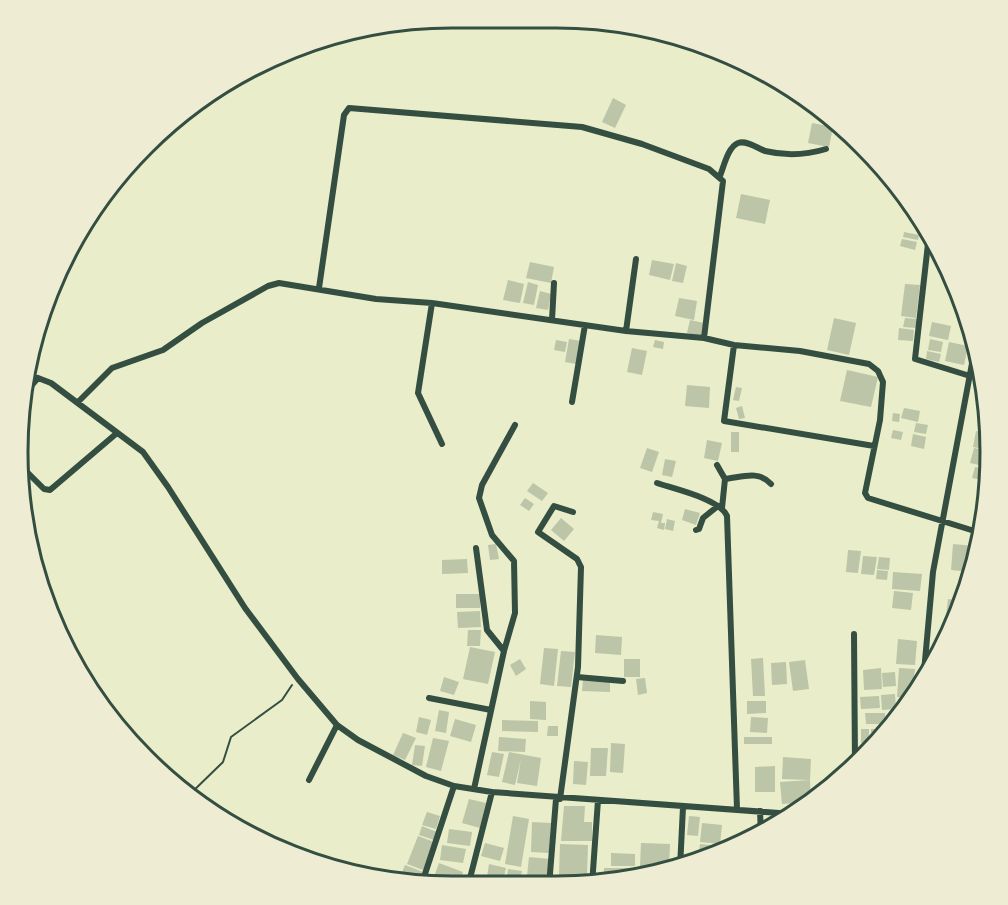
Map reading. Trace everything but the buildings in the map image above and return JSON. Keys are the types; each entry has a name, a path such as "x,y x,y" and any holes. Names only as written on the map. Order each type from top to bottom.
{"street":[{"path":"319,288 344,115 352,106 582,127 642,144 720,176 723,180 704,338"},
{"path":"720,176 731,149 744,142 783,155 812,154 826,149"},
{"path":"927,249 915,359 970,376"},
{"path":"626,331 636,259"},
{"path":"78,402 112,368 163,350 202,323 268,286 292,283 376,299 432,303 626,331 704,338 734,345 745,344 873,366 884,382 865,493 868,498 972,530"},
{"path":"552,320 554,284"},
{"path":"432,303 418,393 442,444"},
{"path":"572,402 585,325"},
{"path":"734,345 724,421 874,446"},
{"path":"925,660 933,572 971,370"},
{"path":"35,382 38,378 51,383 143,452 155,466 245,608 298,679 337,724 358,740 426,776 454,786 558,799 779,813"},
{"path":"474,789 504,651 515,613 514,561 492,535 480,498 482,485 515,425"},
{"path":"29,474 44,489 50,490 117,433"},
{"path":"717,465 725,479 720,507"},
{"path":"725,479 754,475 763,476 771,484"},
{"path":"657,483 720,507 728,516 737,809"},
{"path":"550,876 558,799 577,676 581,567 577,560 538,532 554,506 573,512"},
{"path":"696,530 699,529 707,513 720,507"},
{"path":"476,548 487,630 504,651"},
{"path":"854,634 855,752"},
{"path":"577,676 622,681"},
{"path":"429,699 491,710"},
{"path":"309,780 337,724"},
{"path":"424,876 454,786"},
{"path":"471,876 492,792"},
{"path":"593,875 598,800"},
{"path":"681,857 683,807"},
{"path":"760,811 761,824"}],"path":[{"path":"195,789 223,762 231,737 282,700 298,679"}]}
